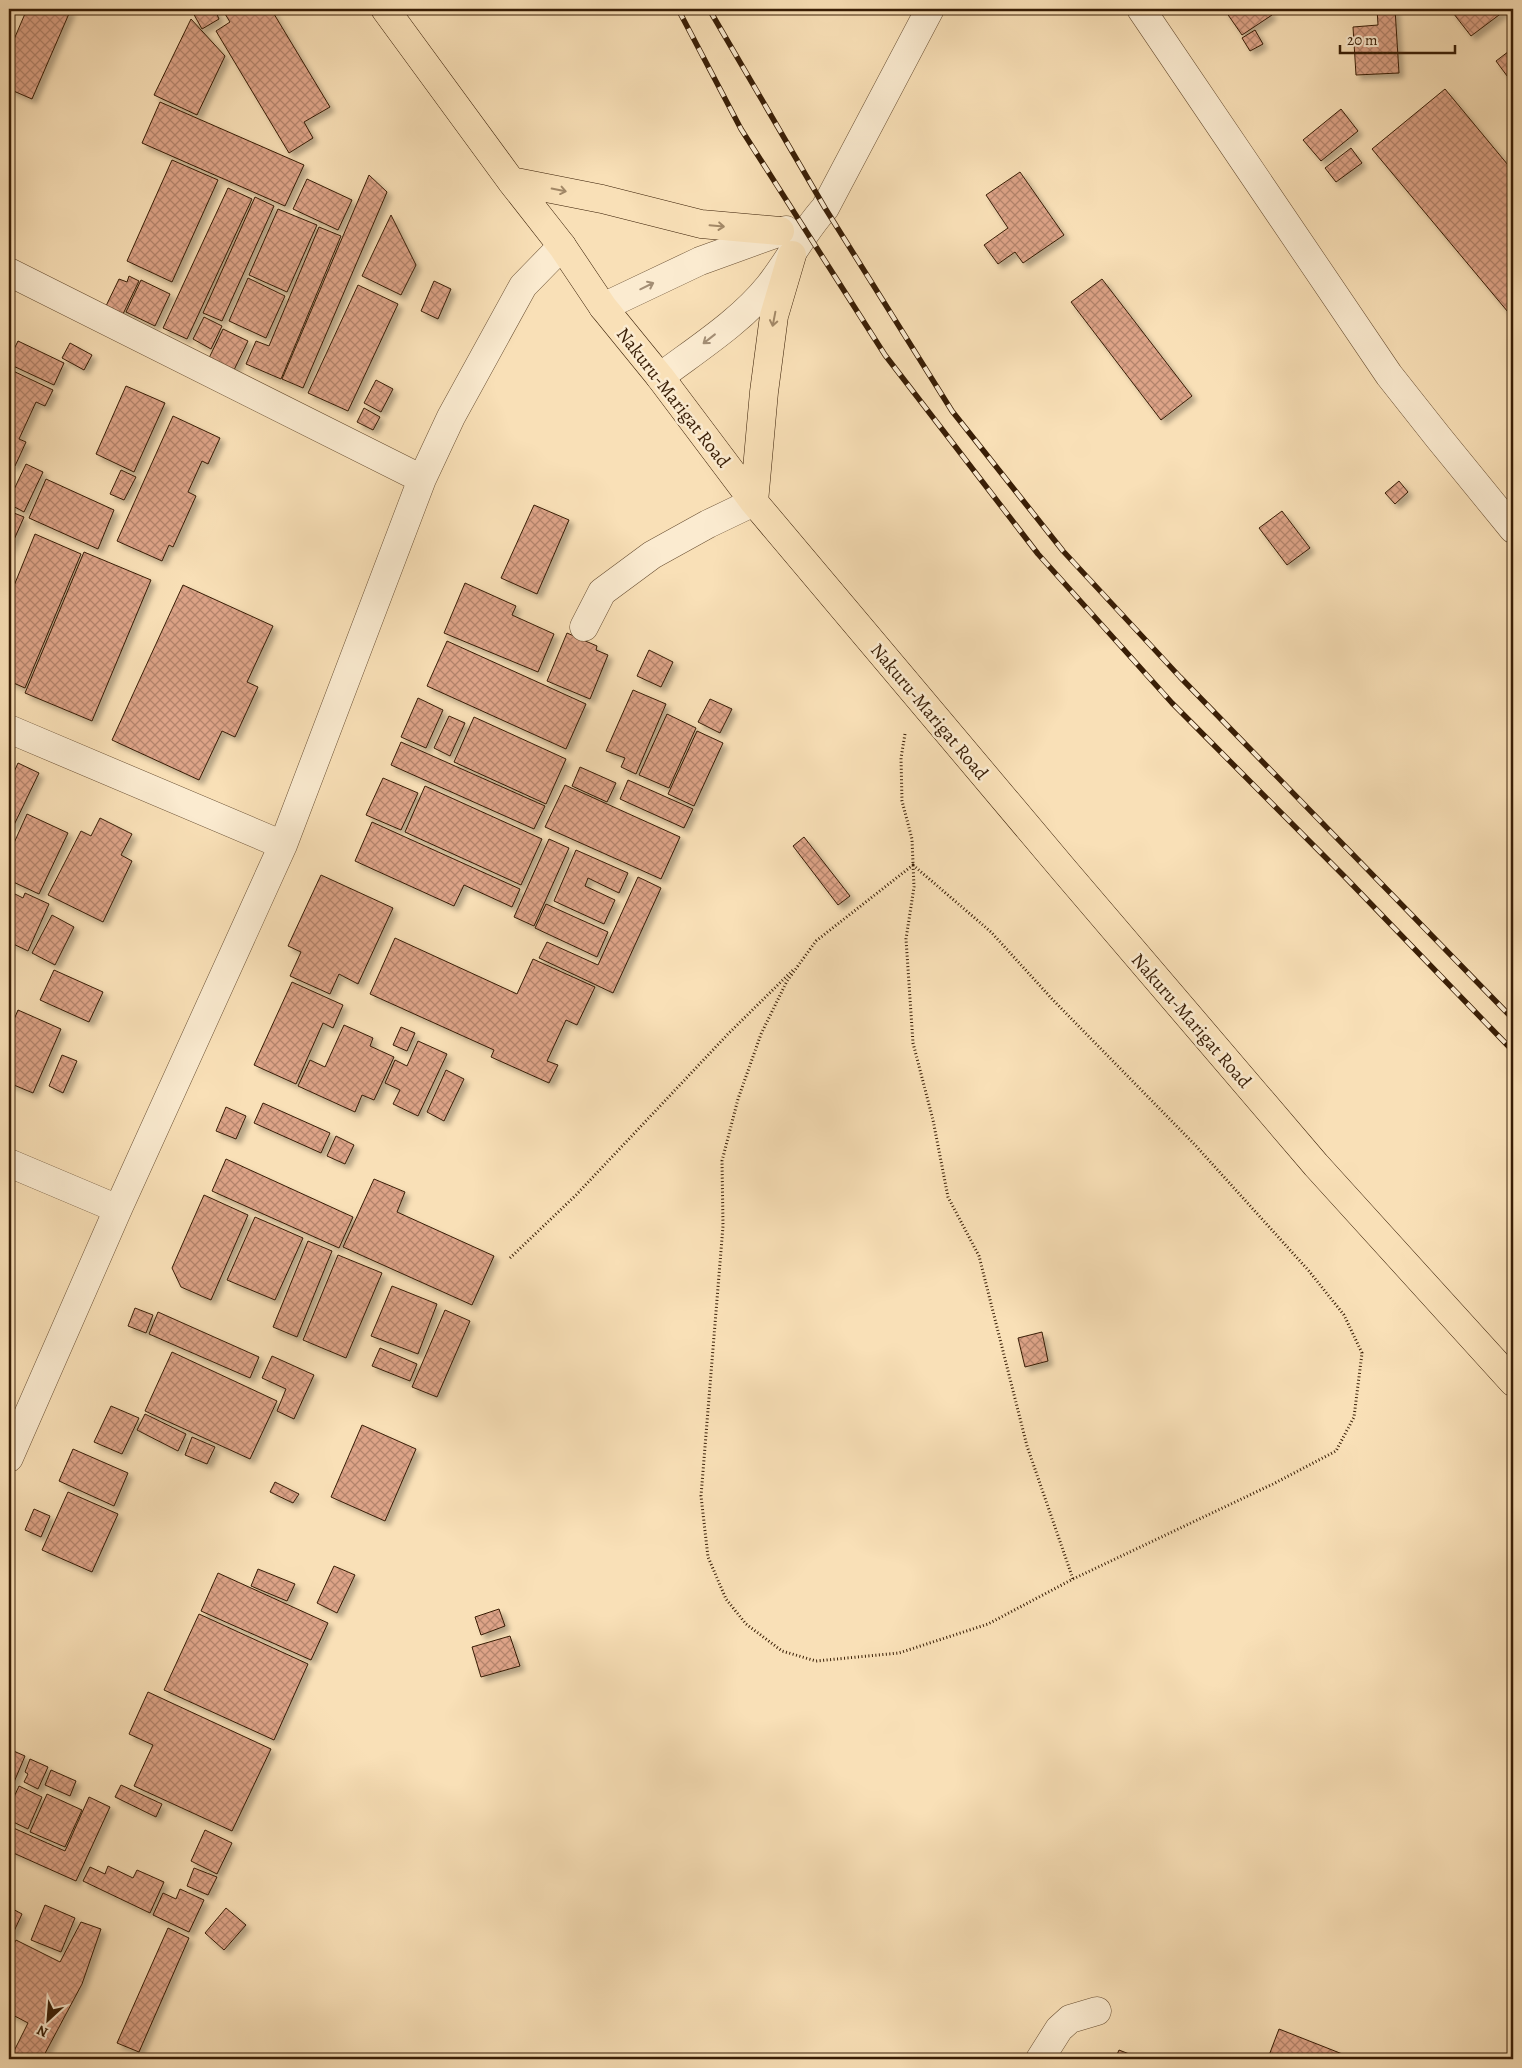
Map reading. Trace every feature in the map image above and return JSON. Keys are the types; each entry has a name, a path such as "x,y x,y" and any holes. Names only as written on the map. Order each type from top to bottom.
{"main road":[{"name":"Nakuru-Marigat Road","path":"385,9 511,181 562,246 603,307 660,377 754,502 1316,1165 1513,1382"},
{"path":"511,181 602,199 786,243 764,392 754,502"}],"street":[{"path":"603,307 700,261 786,243 809,225 825,208 930,9"},
{"path":"1141,9 1390,375 1438,438 1513,529"},
{"path":"660,377 737,318 768,287 786,243"},
{"path":"9,1458 118,1209 283,845 422,479 451,417 523,286 562,246"},
{"path":"9,272 422,479"},
{"path":"584,627 602,592 652,555 708,524 754,502"},
{"path":"9,729 283,845"},
{"path":"9,1163 118,1209"},
{"path":"1040,2059 1059,2029 1070,2019 1097,2011"}],"path":[{"path":"904,681 907,718 901,758 902,801 912,839 914,865 914,887 906,939 913,1043 933,1120 948,1198 979,1256 1026,1446 1074,1579"},
{"path":"914,865 991,932 1053,1000 1196,1146 1309,1271 1344,1315 1362,1353 1354,1417 1336,1451 1273,1484 1074,1579 988,1624 899,1652 816,1661 782,1651 746,1624 726,1599 708,1557 702,1496 723,1226 722,1161 738,1099 761,1034 788,981 816,941 914,865"},
{"path":"510,1258 576,1195 728,1034 769,992 800,964"}],"building":[{"path":"27,9 71,9 32,99 9,89 9,51"},
{"path":"195,9 217,9 215,10 219,19 202,29 192,11"},
{"path":"222,9 271,9 330,107 304,122 313,138 289,153 216,31 230,22"},
{"path":"1224,9 1268,9 1272,15 1242,35"},
{"path":"1377,9 1395,9 1399,73 1356,75 1353,27 1378,25"},
{"path":"1450,9 1507,9 1471,36"},
{"path":"191,19 225,56 197,115 154,95"},
{"path":"1255,30 1263,44 1250,51 1242,38"},
{"path":"1513,48 1513,84 1496,61"},
{"path":"1445,89 1513,171 1513,318 1372,149"},
{"path":"160,102 304,165 285,206 142,143"},
{"path":"1341,109 1358,131 1321,161 1303,140"},
{"path":"1351,148 1362,163 1336,182 1325,168"},
{"path":"172,160 218,180 172,282 127,261"},
{"path":"1020,172 1064,235 1023,263 1015,252 998,264 984,245 1008,228 986,195"},
{"path":"369,175 387,192 303,388 282,379"},
{"path":"307,179 352,200 338,230 293,209"},
{"path":"228,188 252,199 187,339 163,328"},
{"path":"255,197 274,206 222,321 203,313"},
{"path":"278,209 317,225 287,292 249,275"},
{"path":"391,215 416,265 401,295 362,276"},
{"path":"319,227 341,236 281,379 246,364 256,341 269,346"},
{"path":"129,276 139,281 123,314 106,306 119,279 127,282"},
{"path":"248,278 285,296 266,338 229,321"},
{"path":"1102,279 1192,396 1161,420 1071,302"},
{"path":"141,280 170,294 155,326 126,312"},
{"path":"434,281 451,289 438,319 421,311"},
{"path":"358,285 398,304 348,411 308,393"},
{"path":"204,317 222,326 211,349 193,339"},
{"path":"223,329 248,341 234,370 209,358"},
{"path":"18,341 64,363 54,385 9,364 9,359"},
{"path":"70,343 92,355 84,370 62,358"},
{"path":"9,369 53,390 45,406 36,402 19,439 26,442 15,466 9,463"},
{"path":"376,380 393,389 381,412 364,403"},
{"path":"126,386 165,403 134,472 96,454"},
{"path":"364,408 380,417 373,430 357,422"},
{"path":"173,416 220,438 208,464 202,461 188,492 196,496 173,547 169,545 162,561 117,541"},
{"path":"26,464 43,472 24,512 9,504 9,500"},
{"path":"121,470 136,477 124,500 110,494"},
{"path":"46,479 114,510 98,549 29,518"},
{"path":"1399,481 1408,492 1395,504 1385,493"},
{"path":"534,505 569,520 537,594 501,578"},
{"path":"9,511 24,517 9,551"},
{"path":"1282,511 1310,548 1287,565 1259,528"},
{"path":"35,534 81,554 25,688 9,681 9,598"},
{"path":"84,552 151,580 92,721 25,693"},
{"path":"465,583 516,606 512,615 554,634 538,672 444,633"},
{"path":"183,585 273,626 247,682 258,687 235,737 222,731 199,780 112,740"},
{"path":"567,633 597,646 596,650 608,655 590,699 547,681"},
{"path":"447,641 586,704 566,749 427,686"},
{"path":"649,650 673,662 661,687 637,676"},
{"path":"633,690 666,704 636,774 621,767 625,758 606,751"},
{"path":"418,698 443,710 426,748 401,737"},
{"path":"710,699 732,709 720,733 698,722"},
{"path":"667,714 696,728 669,788 639,775"},
{"path":"449,716 465,723 450,756 434,748"},
{"path":"474,717 566,759 546,804 454,762"},
{"path":"697,731 723,743 694,806 668,794"},
{"path":"401,742 545,806 534,829 391,765"},
{"path":"18,763 39,773 13,827 9,825 9,783"},
{"path":"580,767 616,783 607,802 572,786"},
{"path":"383,778 418,793 401,830 366,815"},
{"path":"628,780 693,809 684,828 620,799"},
{"path":"565,785 680,837 661,879 545,827"},
{"path":"425,786 542,839 521,885 405,832"},
{"path":"27,814 68,833 39,894 9,880 9,854"},
{"path":"100,818 132,834 121,855 132,861 103,922 48,895 81,831 91,836"},
{"path":"372,822 520,889 512,907 464,885 454,906 355,861"},
{"path":"804,837 850,896 838,905 793,846"},
{"path":"549,839 569,848 534,926 514,917"},
{"path":"576,850 628,873 619,893 588,878 585,886 615,900 604,924 554,901"},
{"path":"321,875 393,908 358,984 339,974 330,994 290,976 301,952 288,946"},
{"path":"638,877 661,888 613,993 539,958 547,942 598,965"},
{"path":"9,891 23,898 25,893 49,904 28,951 9,942"},
{"path":"546,904 608,932 597,957 535,928"},
{"path":"52,915 74,927 55,965 32,953"},
{"path":"395,938 517,994 533,959 595,987 577,1025 566,1020 547,1061 558,1065 549,1083 491,1057 494,1050 370,994"},
{"path":"54,970 103,992 89,1022 40,1000"},
{"path":"292,982 343,1005 333,1028 323,1023 296,1084 254,1065"},
{"path":"18,1010 61,1029 33,1093 9,1083 9,1031"},
{"path":"344,1025 373,1038 370,1046 394,1057 374,1100 362,1095 355,1112 298,1086 310,1060 325,1067"},
{"path":"401,1027 415,1033 407,1051 393,1045"},
{"path":"418,1041 447,1054 418,1116 393,1104 400,1090 385,1083 395,1060 407,1066"},
{"path":"62,1055 77,1061 63,1093 49,1086"},
{"path":"446,1070 464,1079 444,1121 427,1112"},
{"path":"263,1103 330,1133 321,1153 254,1123"},
{"path":"226,1107 246,1116 236,1139 216,1131"},
{"path":"336,1136 354,1145 345,1164 327,1156"},
{"path":"226,1159 353,1217 339,1248 212,1191"},
{"path":"374,1179 405,1192 397,1212 494,1256 472,1305 343,1247"},
{"path":"204,1195 248,1215 211,1300 181,1287 172,1268"},
{"path":"255,1217 303,1238 275,1300 227,1280"},
{"path":"308,1241 332,1251 297,1337 273,1327"},
{"path":"338,1255 382,1273 346,1358 303,1340"},
{"path":"392,1286 437,1304 418,1354 371,1336"},
{"path":"135,1308 153,1315 146,1333 128,1326"},
{"path":"445,1310 470,1321 437,1397 412,1387"},
{"path":"158,1312 259,1357 250,1378 149,1334"},
{"path":"1042,1332 1048,1361 1025,1367 1018,1338"},
{"path":"380,1348 417,1364 410,1381 372,1366"},
{"path":"172,1352 277,1401 250,1459 145,1411"},
{"path":"272,1356 314,1375 294,1419 277,1411 286,1389 262,1378"},
{"path":"111,1406 139,1418 122,1454 94,1442"},
{"path":"145,1414 186,1434 178,1451 137,1430"},
{"path":"362,1425 416,1449 385,1521 331,1497"},
{"path":"192,1437 215,1447 207,1464 185,1455"},
{"path":"73,1449 128,1473 114,1506 59,1481"},
{"path":"275,1482 299,1494 293,1503 270,1492"},
{"path":"68,1492 118,1514 92,1572 42,1550"},
{"path":"34,1509 50,1516 41,1537 25,1530"},
{"path":"334,1566 355,1575 337,1613 317,1603"},
{"path":"258,1569 295,1584 287,1601 251,1586"},
{"path":"218,1573 328,1623 311,1660 201,1611"},
{"path":"499,1609 505,1626 481,1635 475,1617"},
{"path":"199,1614 308,1664 274,1740 164,1690"},
{"path":"510,1636 520,1666 481,1677 472,1647"},
{"path":"148,1692 271,1749 232,1831 134,1786 153,1745 129,1734"},
{"path":"9,1749 25,1756 9,1794"},
{"path":"30,1759 48,1767 38,1789 24,1782 28,1774 25,1772"},
{"path":"51,1770 76,1781 70,1796 45,1785"},
{"path":"121,1785 162,1804 156,1817 115,1797"},
{"path":"19,1786 42,1797 28,1829 9,1820 9,1808"},
{"path":"47,1794 82,1810 65,1847 30,1832"},
{"path":"89,1797 110,1807 76,1881 9,1851 9,1826 65,1851"},
{"path":"205,1830 232,1843 217,1874 191,1861"},
{"path":"108,1866 133,1878 137,1870 164,1882 150,1913 83,1881 90,1867 105,1874"},
{"path":"194,1868 217,1877 208,1895 187,1886"},
{"path":"180,1889 204,1900 189,1932 153,1915 163,1893 176,1899"},
{"path":"45,1905 75,1918 61,1952 31,1940"},
{"path":"9,1907 22,1914 9,1942"},
{"path":"226,1908 246,1925 224,1950 205,1933"},
{"path":"81,1922 101,1929 82,1984 42,2059 10,2059 28,2023 9,2013 9,1954 16,1940 60,1962"},
{"path":"168,1928 189,1938 139,2052 117,2043"},
{"path":"1279,2029 1355,2059 1268,2058"},
{"path":"1119,2050 1142,2059 1115,2059"}],"railway":[{"path":"678,9 741,129 885,355 1038,554 1172,703 1344,876 1513,1051"},
{"path":"709,9 825,208 952,411 1063,551 1180,677 1513,1019"}]}
